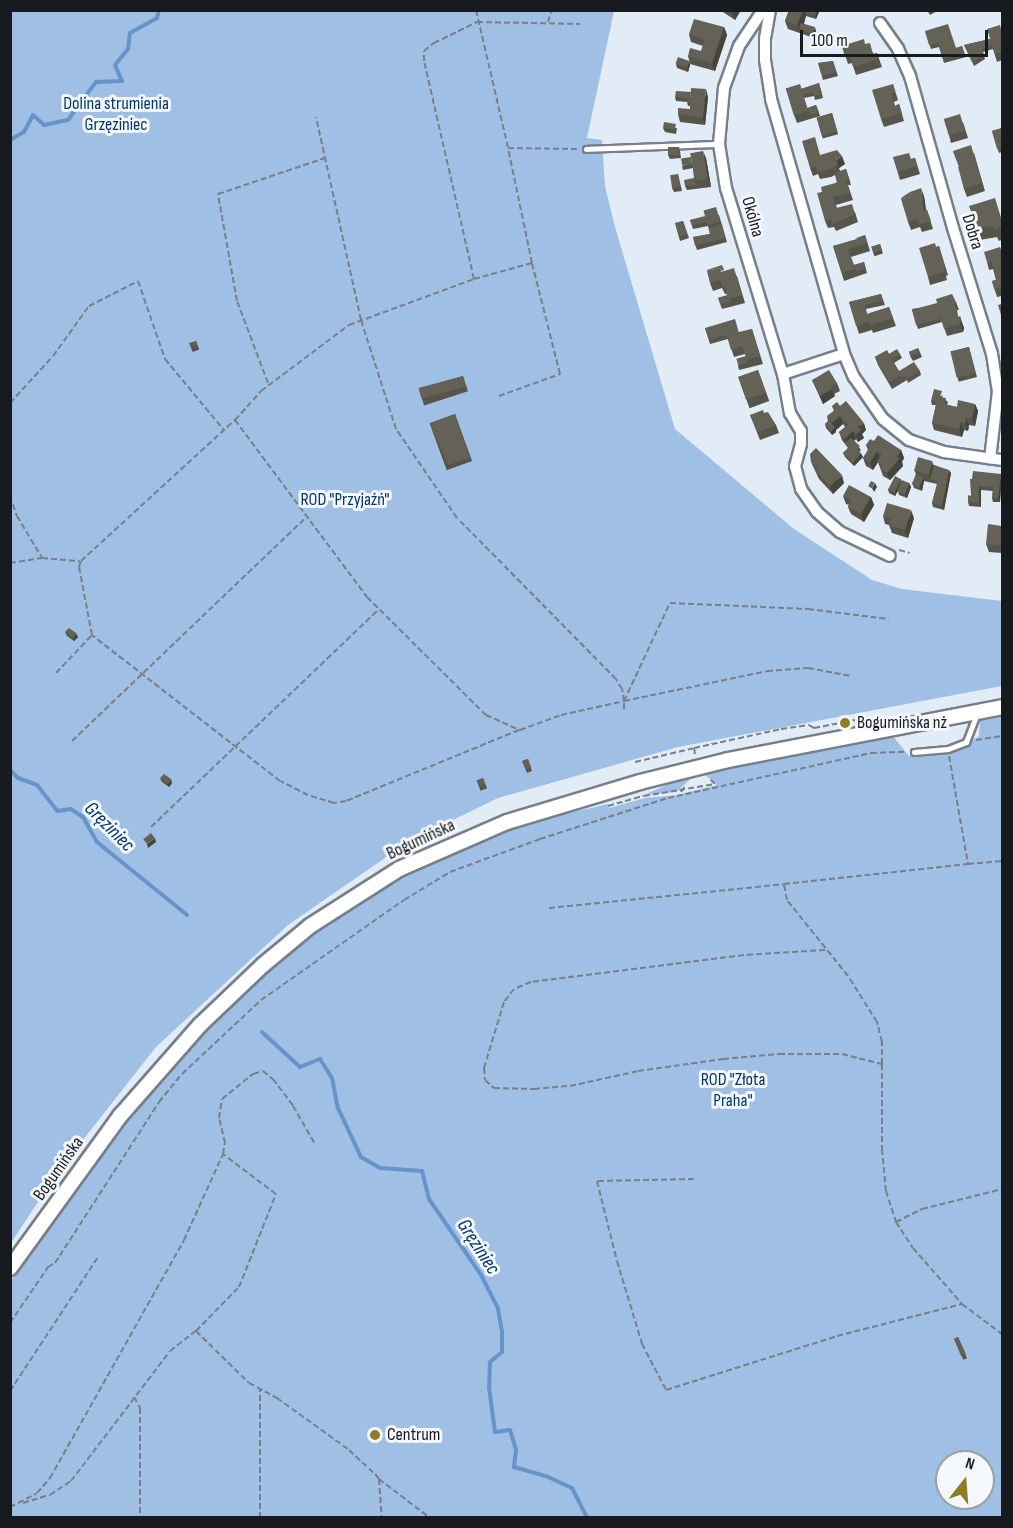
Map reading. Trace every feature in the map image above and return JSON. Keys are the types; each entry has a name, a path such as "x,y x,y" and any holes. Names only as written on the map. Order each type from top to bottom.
{"street":[{"name":"Okólna","path":"763,10 739,46 728,75 720,113 719,144 726,188 783,374 790,413 801,431 801,444 795,466 806,498 823,519 840,532 891,552"},
{"path":"770,10 765,39 769,92 844,354 870,404 899,433 930,449 1002,460"},
{"name":"Dobra","path":"880,23 898,49 910,76 992,354 998,391 990,459"},
{"path":"783,374 844,354"},
{"name":"Bogumińska","path":"10,1268 120,1116 200,1025 263,964 310,926 399,869 507,822 631,784 728,760 1002,707"}],"lane":[{"path":"586,149 719,144"},
{"path":"914,752 948,749 966,742 977,712"}],"path":[{"path":"476,10 532,263 560,374 499,396"},
{"path":"548,23 552,10"},
{"path":"474,279 424,61 424,51 434,43 477,22 580,24"},
{"path":"316,117 361,320 396,429 457,518 616,680 622,689 624,709"},
{"path":"508,148 586,149"},
{"path":"268,384 237,301 218,194 325,158"},
{"path":"532,263 474,279 361,320 341,330 268,384 235,420 81,561 80,576 92,635 280,781 308,795 334,803 346,801 561,715 767,671 808,668 851,676"},
{"path":"10,403 53,356 89,306 138,281 165,359 224,430"},
{"path":"235,420 306,518 378,610 486,715 520,730"},
{"path":"10,496 17,516 42,558"},
{"path":"72,741 306,518"},
{"path":"891,552 910,553"},
{"path":"10,563 42,558 81,561"},
{"path":"624,701 670,603 808,609 888,619"},
{"path":"152,827 378,610"},
{"path":"56,673 92,635"},
{"path":"635,762 781,729 809,725 814,728 855,720"},
{"path":"966,742 1002,736"},
{"path":"694,748 696,760"},
{"path":"10,1323 48,1267 55,1263 159,1102 182,1074 261,1000 404,900 450,872 540,839 668,798 871,753 914,752"},
{"path":"950,766 968,864"},
{"path":"608,806 644,796 681,792 715,784 704,776"},
{"path":"681,792 688,783"},
{"path":"549,908 1002,861"},
{"path":"784,884 787,900 848,976 877,1022 882,1042 883,1160 886,1191 896,1222 913,1248 962,1304 1002,1334"},
{"path":"825,950 744,955 531,982 514,989 504,1002 484,1068 485,1080 494,1088 534,1089 570,1086 639,1071 779,1054 842,1054 882,1064"},
{"path":"1002,975 1002,990"},
{"path":"22,1503 50,1478 63,1457 184,1240 224,1154 225,1143 219,1118 222,1099 253,1074 263,1071 273,1079 293,1106 315,1144"},
{"path":"10,1508 50,1495 71,1481 170,1351 196,1331 238,1287 276,1194 224,1154"},
{"path":"694,1179 597,1181 635,1324 642,1344 666,1390 837,1336 962,1304"},
{"path":"896,1222 922,1209 1002,1189"},
{"path":"10,1391 98,1257"},
{"path":"196,1331 249,1383 277,1398 349,1450 379,1479 430,1518"},
{"path":"260,1389 260,1518"},
{"path":"134,1397 140,1408 140,1518"},
{"path":"379,1479 382,1518"}],"green space":[{"name":"ROD \"Przyjaźń\"","path":"10,11 614,11 587,138 602,140 605,186 615,227 675,429 794,529 872,580 902,589 1002,601 1002,686 678,747 498,798 408,842 288,925 156,1047 57,1173 11,1243"},
{"name":"ROD \"Złota Praha\"","path":"1002,715 1002,1517 11,1518 11,1281 126,1119 199,1034 287,953 341,912 403,875 518,825 608,804 609,808 645,798 677,795 717,785 703,773 892,735 909,756 936,755 963,747 979,736 980,719"},
{"path":"695,775 676,792 644,795 682,778"}],"building":[{"path":"789,10 803,10 797,25 785,21"},
{"path":"805,10 817,10 815,15"},
{"path":"694,19 724,27 712,63 688,56 690,48 701,51 705,40 689,34"},
{"path":"801,23 815,27 812,34 799,29"},
{"path":"948,24 956,48 962,46 964,54 943,59 938,43 929,45 925,31"},
{"path":"1000,25 1002,52 995,54 987,29"},
{"path":"864,39 865,44 870,43 873,54 877,53 879,59 853,67 850,55 845,57 842,46"},
{"path":"990,39 992,45 982,49 984,55 972,62 964,45"},
{"path":"678,57 689,61 687,68 676,64"},
{"path":"833,61 836,72 822,76 818,63"},
{"path":"819,83 822,94 814,96 813,92 803,95 801,89"},
{"path":"800,84 808,111 794,115 786,88"},
{"path":"893,84 895,93 891,94 895,106 899,104 902,113 881,119 872,90"},
{"path":"691,88 706,89 703,118 678,114 678,108 690,109"},
{"path":"676,91 691,92 690,102 686,102 687,98 675,97"},
{"path":"816,105 819,112 811,116 808,109"},
{"path":"832,113 837,131 822,136 817,117"},
{"path":"960,114 965,130 949,135 944,119"},
{"path":"664,122 676,124 675,130 663,128"},
{"path":"1002,128 1002,148 997,149 992,131"},
{"path":"815,137 820,155 837,150 842,156 836,160 838,165 828,170 817,171 816,166 810,168 802,141"},
{"path":"971,145 982,183 964,189 958,167 960,167 953,151"},
{"path":"668,147 679,147 679,155 668,155"},
{"path":"703,151 708,179 695,181 690,153"},
{"path":"909,153 911,159 915,158 917,166 898,172 893,157"},
{"path":"691,157 692,164 682,165 681,158"},
{"path":"846,169 850,181 837,182 835,173"},
{"path":"678,174 680,187 672,188 670,175"},
{"path":"694,178 696,185 685,186 684,180"},
{"path":"846,180 850,193 833,197 836,208 852,204 855,214 833,224 831,219 825,221 817,193 822,192 821,187"},
{"path":"921,188 924,211 927,210 931,221 919,224 918,219 908,222 901,199 911,197 910,192"},
{"path":"910,192 911,197 901,198"},
{"path":"995,198 1002,227 994,230 993,226 976,228 975,216 969,206"},
{"path":"716,207 720,221 708,225 704,211"},
{"path":"705,216 707,222 692,225 690,220"},
{"path":"683,221 687,234 679,237 675,223"},
{"path":"722,224 725,238 695,246 693,237 710,234 709,228"},
{"path":"865,237 867,243 848,249 855,269 842,273 833,246"},
{"path":"935,243 936,247 939,246 945,267 944,272 928,277 919,248"},
{"path":"880,244 882,250 873,252 871,247"},
{"path":"1000,247 1002,287 994,289 992,281 996,280 994,270 991,261 987,262 984,252"},
{"path":"864,262 866,269 856,271 854,265"},
{"path":"722,265 724,270 721,271 720,268 707,271 707,270"},
{"path":"720,268 721,272 734,268 742,295 728,299 725,286 722,287 720,280 710,283 707,271"},
{"path":"881,294 883,301 865,305 866,312 865,308 852,312 849,302"},
{"path":"952,294 956,302 954,303 958,317 960,316 961,320 960,324 944,329 936,299"},
{"path":"728,295 730,302 720,304 718,298"},
{"path":"937,303 941,318 916,325 912,310"},
{"path":"1002,304 1002,315 1001,315 998,305"},
{"path":"889,307 893,318 870,325 869,322 856,326 852,312 865,308 867,314"},
{"path":"735,319 739,333 709,340 705,328"},
{"path":"752,329 760,356 747,360 742,346 731,350 727,336"},
{"path":"196,341 197,345 191,348 189,343"},
{"path":"969,347 975,373 957,378 950,351"},
{"path":"918,348 920,353 911,356 909,352"},
{"path":"897,349 900,354 892,359 889,354"},
{"path":"887,350 901,375 889,382 875,357"},
{"path":"746,356 748,363 738,365 736,359"},
{"path":"914,362 920,371 907,379 906,376 902,378 899,371"},
{"path":"758,370 766,393 746,400 738,377"},
{"path":"829,370 837,383 820,396 812,380"},
{"path":"463,376 466,387 421,399 419,388"},
{"path":"934,389 942,391 940,397 946,398 945,404 944,400 931,401"},
{"path":"937,399 944,400 944,404 957,407 958,400 975,404 972,419 966,418 965,423 961,422 959,429 932,423"},
{"path":"846,401 864,423 858,427 861,430 856,435 853,431 844,439 839,432 848,425 840,416 832,423 827,416 835,410 832,406 837,402 840,406"},
{"path":"763,410 764,413 768,412 776,425 758,432 750,415"},
{"path":"455,414 470,458 448,465 430,423"},
{"path":"829,420 835,428 831,431 825,424"},
{"path":"878,435 901,450 897,457 900,458 887,473 880,468 882,465 877,461 882,454 877,451 870,462 863,458 870,447 866,445 870,439 874,441"},
{"path":"851,438 860,446 857,449 861,453 853,463 843,453 849,447 845,443"},
{"path":"816,448 842,475 830,486 811,462 810,454"},
{"path":"918,457 932,461 929,475 914,470"},
{"path":"934,465 949,470 942,506 932,503 938,481 930,479"},
{"path":"973,471 1001,474 998,498 992,498 993,487 979,486 979,503 968,502 968,495 971,496 970,479 972,479"},
{"path":"916,474 923,477 919,487 912,484"},
{"path":"895,476 901,479 894,493 888,489"},
{"path":"902,480 909,483 905,494 897,491"},
{"path":"871,481 875,483 872,488 868,486"},
{"path":"849,485 871,497 861,514 848,507 851,500 843,496"},
{"path":"887,503 911,510 905,530 889,525 891,519 883,516"},
{"path":"988,524 1002,526 1002,546 986,544"},
{"path":"69,628 76,633 73,638 65,632"},
{"path":"528,759 531,767 526,770 522,761"},
{"path":"164,774 171,779 168,784 160,778"},
{"path":"483,778 485,784 480,786 477,781"},
{"path":"151,833 155,838 147,844 143,839"},
{"path":"958,1337 966,1354 961,1356 954,1339"}],"waterway":[{"name":"Gręziniec","path":"10,140 24,132 33,115 44,125 68,120 96,82 122,81 115,65 128,49 130,33 157,18 159,10"},
{"name":"Gręziniec","path":"10,770 18,778 37,785 57,811 71,809 83,817 97,842 187,915"},
{"name":"Gręziniec","path":"262,1032 300,1067 320,1059 332,1078 338,1108 361,1157 380,1168 422,1171 429,1199 481,1275 498,1309 502,1331 502,1352 490,1362 489,1387 495,1432 510,1430 516,1450 514,1467 546,1476 572,1488 587,1518"}],"place":[{"name":"Bogumińska nż","path":"845,723"},
{"name":"Centrum","path":"375,1435"}],"park label":[{"name":"Dolina strumienia Grzęziniec","path":"116,115"}]}
